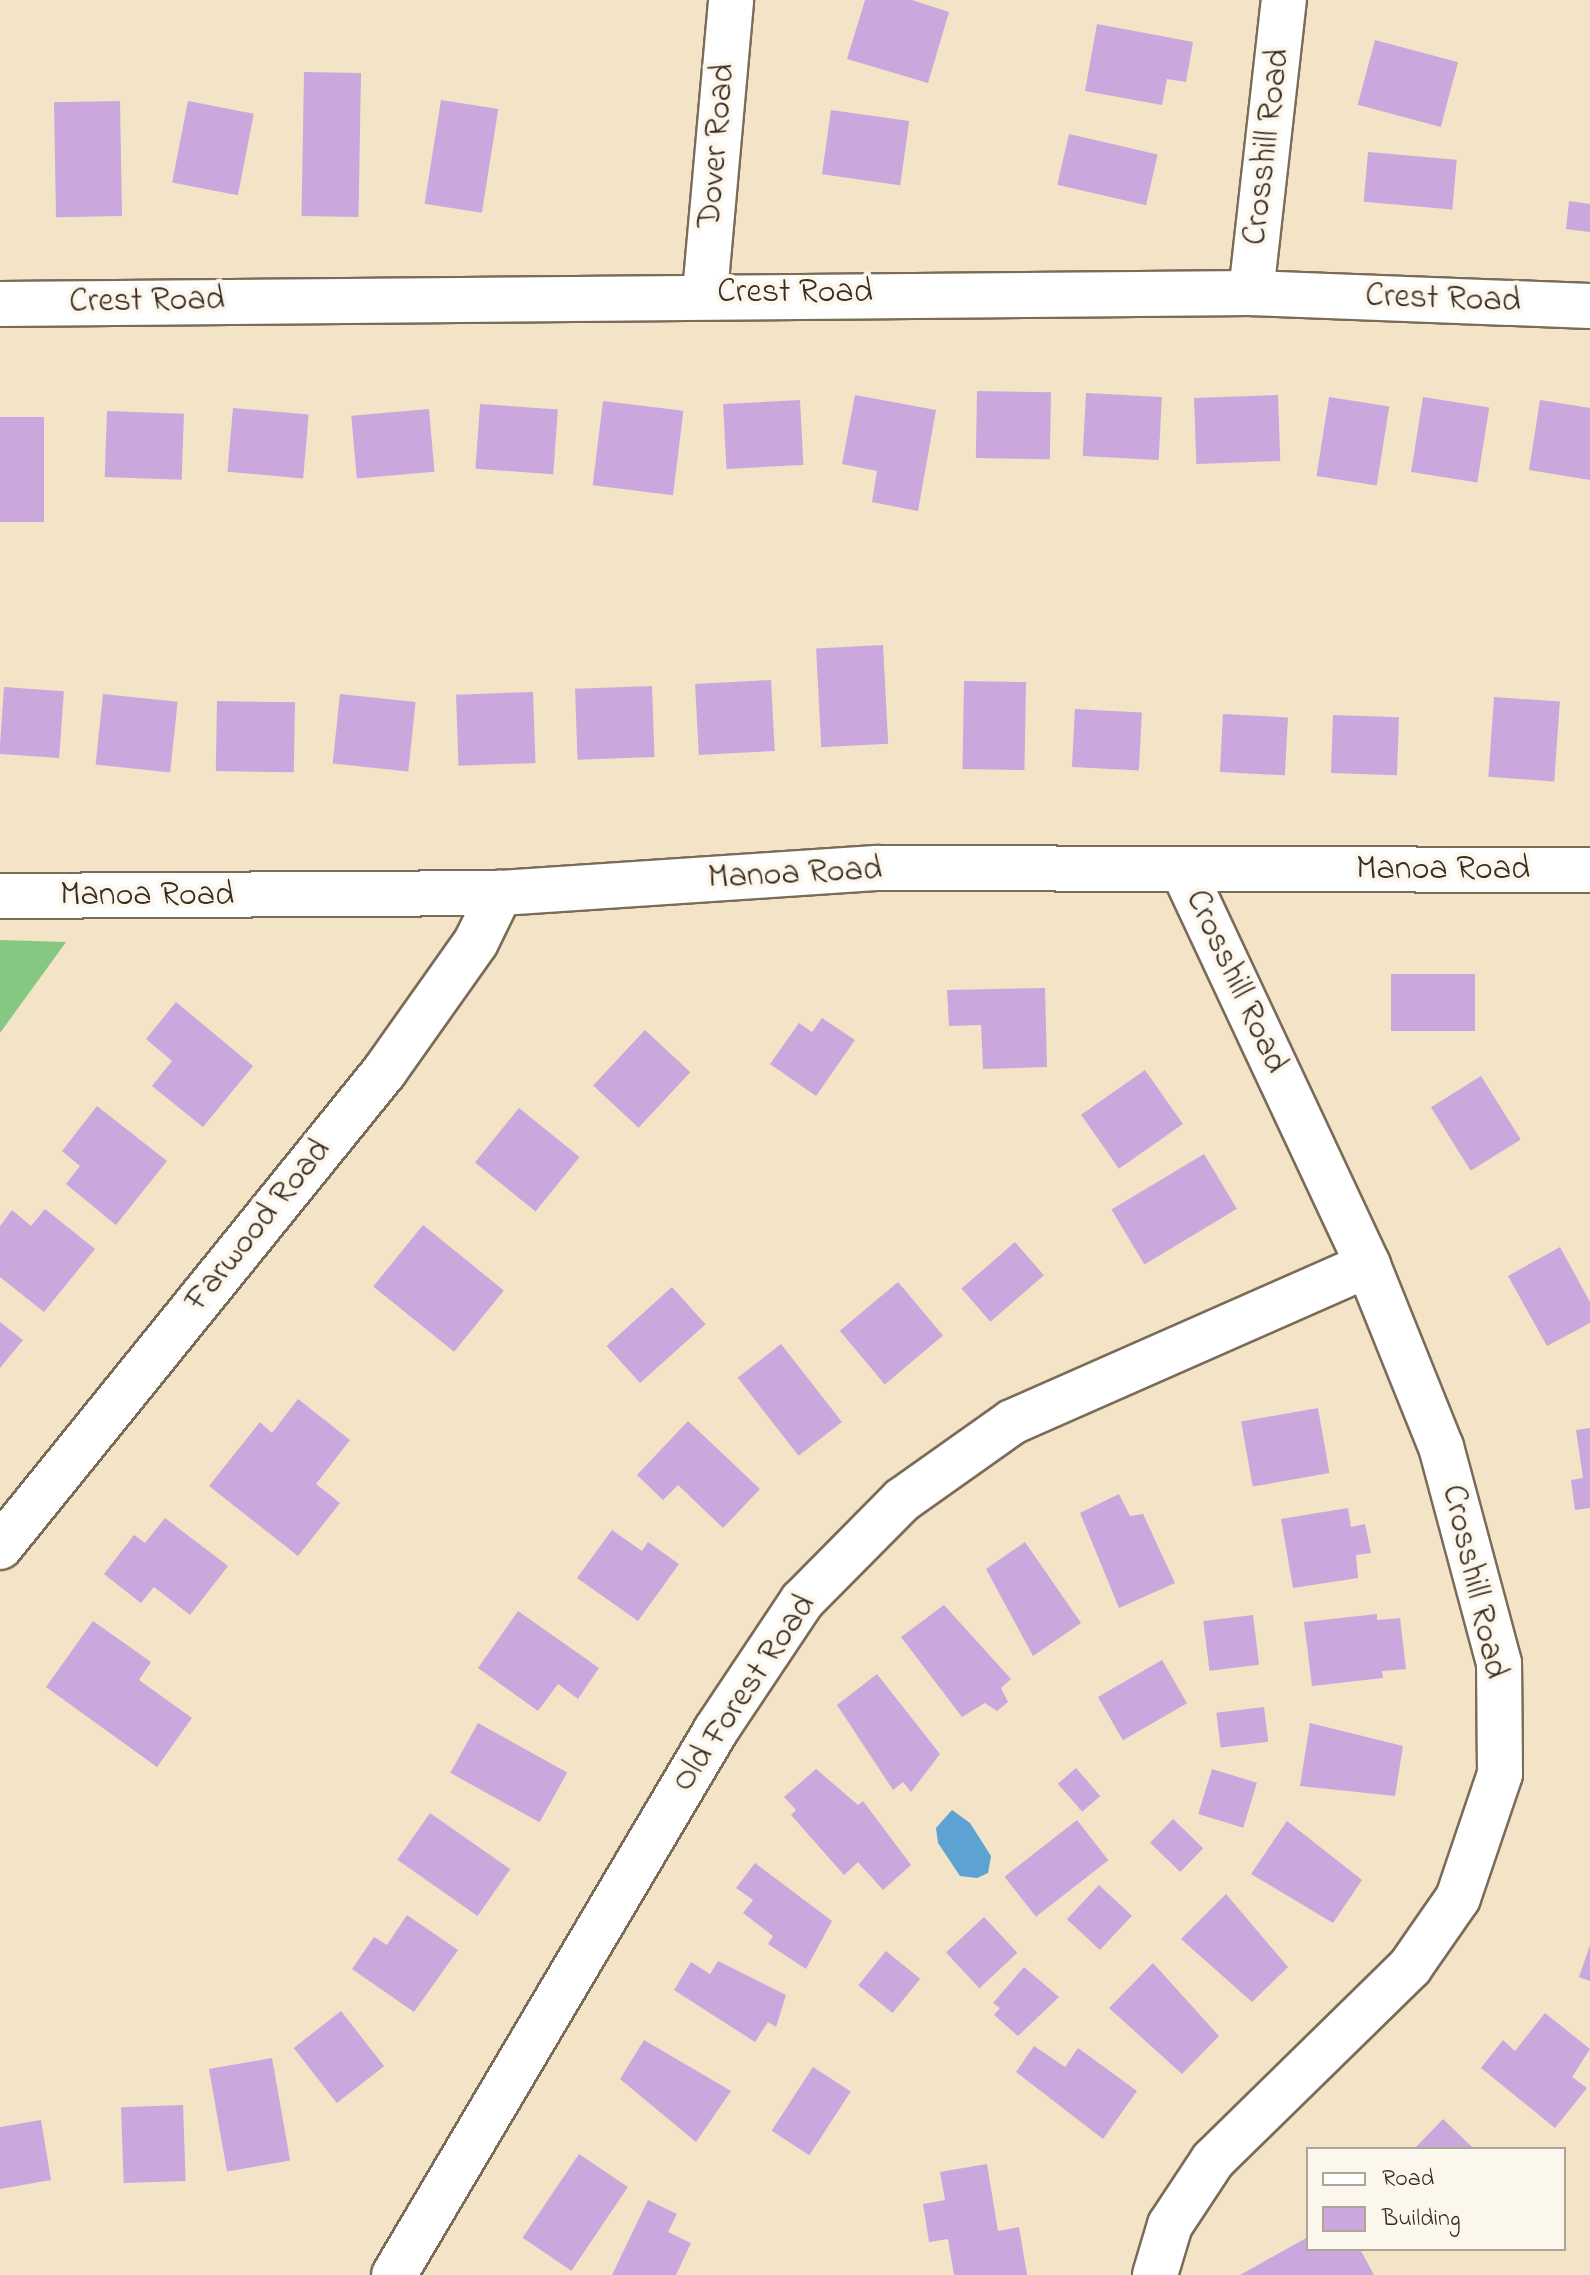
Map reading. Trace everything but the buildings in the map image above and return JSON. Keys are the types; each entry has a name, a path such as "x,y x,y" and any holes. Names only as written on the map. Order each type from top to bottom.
{"street":[{"name":"Dover Road","path":"705,293 731,0"},
{"name":"Crosshill Road","path":"1251,293 1284,0"},
{"name":"Crest Road","path":"0,304 705,293 1251,293 1590,306"},
{"name":"Manoa Road","path":"0,896 500,893 876,868 1184,873 1590,870"},
{"name":"Crosshill Road","path":"1155,2275 1170,2225 1213,2160 1410,1967 1458,1898 1500,1774 1495,1648 1441,1447 1368,1265 1184,873"},
{"name":"Farwood Road","path":"0,1547 384,1072 476,942 500,893"},
{"name":"Old Forest Road","path":"387,2274 802,1601 902,1500 1012,1422 1368,1265"}],"green space":[{"path":"0,940 66,942 0,1033"}],"water":[{"path":"952,1810 970,1823 991,1856 988,1873 977,1878 960,1876 938,1843 936,1828"}]}
